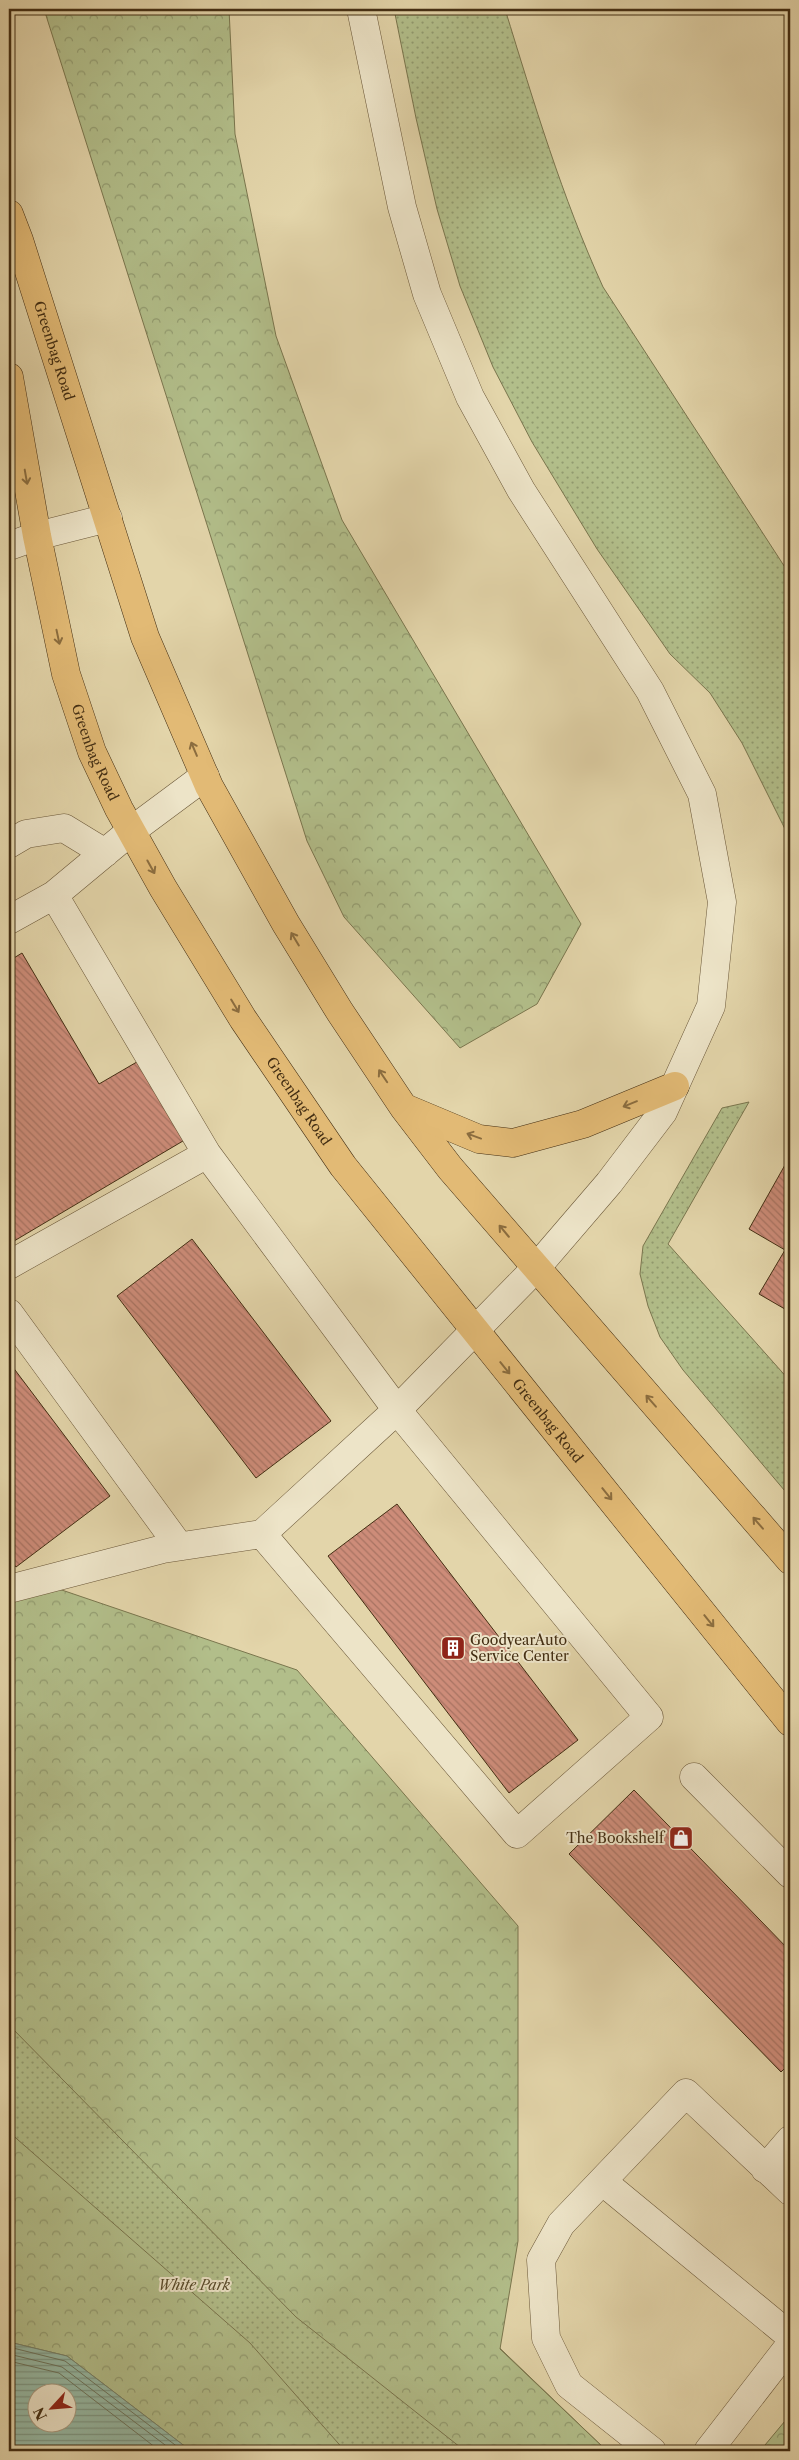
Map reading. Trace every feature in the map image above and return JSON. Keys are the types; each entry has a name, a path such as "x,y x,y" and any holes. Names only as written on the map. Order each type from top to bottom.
{"main road":[{"name":"Greenbag Road","path":"9,214 19,240 145,637 205,776 286,924 340,1012 404,1108 450,1168 790,1560"},
{"name":"Greenbag Road","path":"9,378 37,536 66,674 92,752 131,831 243,1019 337,1157 790,1722"},
{"path":"404,1108 479,1139 513,1143 583,1124 675,1086"}],"lane":[{"path":"10,1588 179,1546 262,1534 397,1410 536,1268 609,1183 663,1112 711,1006 722,902 702,794 650,691 521,490 470,397 427,294 402,206 361,9"},
{"path":"9,546 37,536 108,518"},
{"path":"9,920 54,895 131,831 205,776"},
{"path":"9,844 26,834 64,828 105,853"},
{"path":"54,895 207,1154 397,1410 649,1717 517,1834 262,1534"},
{"path":"9,1265 207,1154"},
{"path":"9,1313 179,1546"},
{"path":"694,1777 790,1874"},
{"path":"652,2451 569,2385 546,2338 542,2260 561,2224 686,2093 790,2191"},
{"path":"765,2169 790,2140"},
{"path":"602,2180 790,2336"},
{"path":"708,2451 790,2345"}],"green space":[{"path":"44,9 229,9 235,134 276,336 342,520 581,924 537,1004 460,1048 344,917 307,841"},
{"path":"394,9 505,9 538,115 574,219 603,287 790,575 790,839 742,743 710,693 670,654 597,549 532,442 493,367 460,286 437,209"},
{"path":"749,1102 668,1244 790,1381 790,1497 683,1370 660,1337 648,1306 640,1274 643,1246 722,1108"},
{"path":"50,1586 297,1670 518,1926 518,2241 500,2349 607,2451 465,2451 296,2317 9,2025 9,1601"},
{"name":"White Park","path":"9,1877 607,2451 9,2451"},
{"path":"9,2132 250,2343 345,2451 191,2451 67,2356 9,2342"},
{"path":"790,2415 790,2451 760,2451"}],"water":[{"path":"9,2342 67,2356 191,2451 9,2451"}],"building":[{"path":"22,953 99,1084 142,1059 188,1138 9,1244 9,961"},
{"path":"790,1156 790,1312 759,1294 785,1250 749,1229"},
{"path":"192,1239 331,1421 256,1478 117,1296"},
{"path":"9,1362 110,1496 16,1567 9,1558"},
{"name":"GoodyearAuto Service Center","path":"397,1504 578,1740 509,1793 328,1556"},
{"path":"634,1790 790,1951 790,2063 781,2072 569,1854"}],"place":[{"name":"GoodyearAuto Service Center","path":"453,1648"},
{"name":"The Bookshelf","path":"681,1838"}]}
